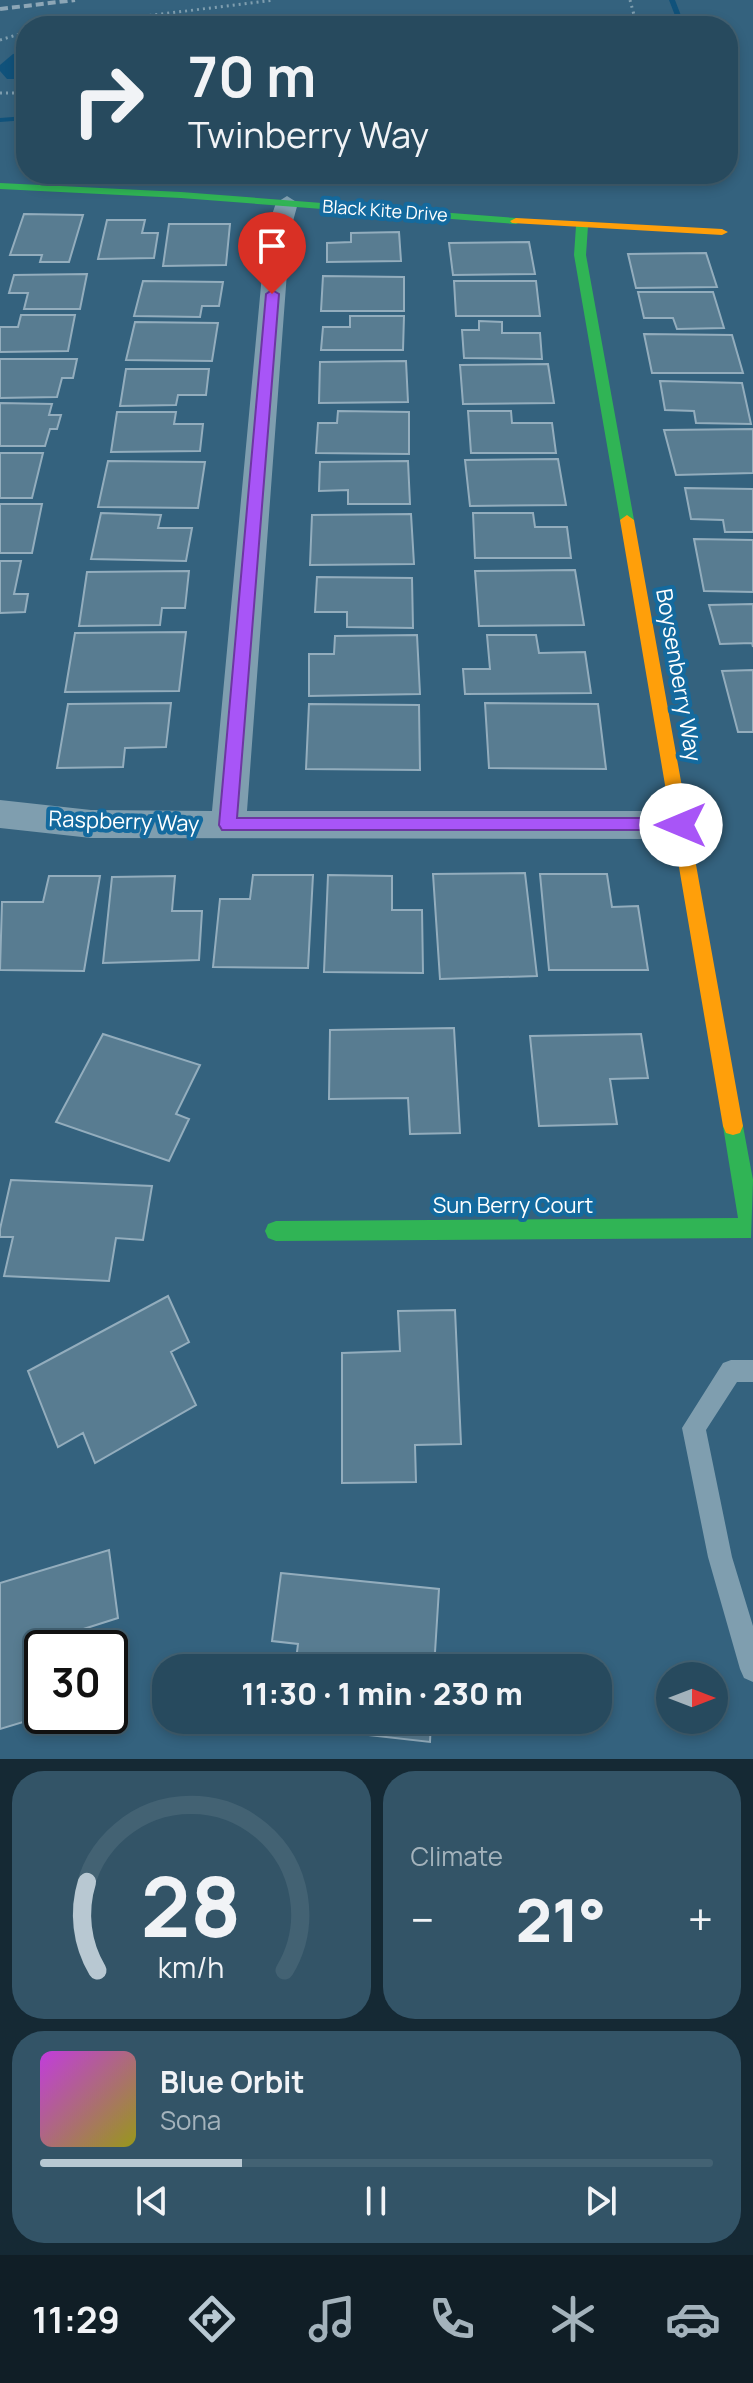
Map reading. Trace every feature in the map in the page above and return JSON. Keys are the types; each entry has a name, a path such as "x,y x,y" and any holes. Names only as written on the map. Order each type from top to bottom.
{"street":[{"name":"Black Kite Drive","path":"0,186 85,188 582,226 722,232"},
{"path":"228,825 278,232 287,203"},
{"name":"Boysenberry Way","path":"582,226 580,255 751,1228"},
{"name":"Raspberry Way","path":"0,814 91,824 681,825"},
{"name":"Sun Berry Court","path":"276,1231 751,1228"}],"lane":[{"path":"753,1371 731,1371 694,1428 720,1557 753,1669"}],"path":[{"path":"146,16 274,0"}],"water":[{"path":"16,54 16,79 7,79 0,71 0,65"}],"building":[{"path":"24,214 83,215 69,262 40,262 42,255 10,255"},
{"path":"107,220 145,220 142,233 158,233 154,258 98,259"},
{"path":"169,224 230,224 226,265 163,266"},
{"path":"399,232 401,261 327,262 327,243 351,242 351,233"},
{"path":"529,242 535,274 453,275 449,243"},
{"path":"706,253 717,287 636,288 628,254"},
{"path":"87,274 80,309 24,309 28,293 9,293 14,275"},
{"path":"323,276 404,277 404,311 321,311"},
{"path":"143,281 223,282 219,306 202,306 200,317 134,316"},
{"path":"454,281 536,281 540,316 456,316"},
{"path":"638,292 713,292 724,328 677,329 673,318 644,318"},
{"path":"21,315 75,315 68,351 0,352 0,327 18,327"},
{"path":"350,316 404,316 403,350 321,350 323,327 350,327"},
{"path":"479,321 502,322 502,333 540,333 542,359 464,358 462,330 479,330"},
{"path":"135,322 218,323 212,361 126,360"},
{"path":"644,334 732,335 743,373 652,373"},
{"path":"0,359 77,359 73,378 62,378 57,397 0,398"},
{"path":"406,361 408,402 319,403 320,362"},
{"path":"548,364 554,403 463,404 460,365"},
{"path":"126,369 209,369 206,395 178,395 176,405 120,406"},
{"path":"660,381 742,383 751,424 696,423 694,411 665,410"},
{"path":"0,403 52,404 49,415 61,415 57,429 50,429 45,446 0,446"},
{"path":"338,411 409,412 409,454 316,453 318,423 337,423"},
{"path":"468,411 511,411 512,423 552,423 556,453 471,453"},
{"path":"117,412 176,412 174,424 203,424 200,451 111,452"},
{"path":"753,429 753,473 676,475 664,430"},
{"path":"0,453 43,453 32,498 0,498"},
{"path":"558,459 566,505 470,506 465,460"},
{"path":"108,461 205,462 198,508 98,507"},
{"path":"408,461 410,504 348,504 348,490 319,491 320,462"},
{"path":"685,488 753,489 753,532 725,532 723,520 691,519"},
{"path":"0,504 42,504 32,553 0,553"},
{"path":"101,513 161,515 158,528 192,528 186,561 91,559"},
{"path":"473,513 533,513 535,527 567,527 571,558 475,558"},
{"path":"411,514 414,564 310,565 312,515"},
{"path":"694,539 753,540 753,592 704,591"},
{"path":"0,561 21,561 14,594 28,594 25,612 0,613"},
{"path":"575,570 584,625 479,626 475,571"},
{"path":"189,571 185,608 162,608 160,625 79,626 87,572"},
{"path":"317,577 412,578 413,628 347,627 347,612 315,612"},
{"path":"753,604 753,647 752,643 720,644 709,605"},
{"path":"186,632 179,691 65,692 75,633"},
{"path":"417,635 420,694 309,696 309,654 334,654 335,636"},
{"path":"487,635 536,635 539,653 585,652 591,693 465,694 463,669 490,669"},
{"path":"753,670 753,732 738,732 722,671"},
{"path":"171,703 166,747 125,748 123,767 57,768 68,704"},
{"path":"485,703 598,704 606,769 489,768"},
{"path":"309,704 419,705 420,770 306,769"},
{"path":"525,873 537,976 440,979 433,874"},
{"path":"540,874 607,874 612,907 638,906 648,970 549,970"},
{"path":"253,875 313,875 308,968 213,967 220,899 250,899"},
{"path":"328,875 392,876 392,910 422,910 423,973 324,972"},
{"path":"49,876 100,876 84,971 0,970 2,902 43,902"},
{"path":"175,876 172,911 202,911 199,960 103,963 112,877"},
{"path":"454,1028 460,1133 410,1134 408,1098 329,1099 330,1030"},
{"path":"103,1034 200,1065 176,1114 189,1119 169,1161 56,1122"},
{"path":"641,1034 648,1078 610,1079 617,1124 539,1126 530,1036"},
{"path":"11,1180 152,1186 143,1240 116,1238 109,1281 4,1276 13,1237 0,1237 0,1229"},
{"path":"168,1296 189,1342 171,1352 196,1405 95,1463 83,1433 58,1447 28,1371"},
{"path":"455,1310 461,1444 415,1445 416,1482 342,1483 342,1353 400,1351 398,1311"},
{"path":"109,1550 118,1618 80,1630 24,1630 24,1722 0,1729 0,1583"},
{"path":"281,1573 439,1589 435,1654 297,1654 298,1644 272,1641"},
{"path":"360,1734 430,1734 430,1742"}],"waterway":[{"path":"672,0 678,16"},
{"path":"0,120 16,119"}],"railway":[{"path":"0,9 75,0"}],"traffic: fast":[{"path":"0,186 181,195 516,221"},
{"path":"582,226 580,255 627,520"},
{"path":"276,1231 751,1228 733,1126"}],"traffic: slow":[{"path":"516,221 722,232"},
{"path":"627,520 733,1126"}],"route":[{"path":"272,294 228,825 681,825"}]}
